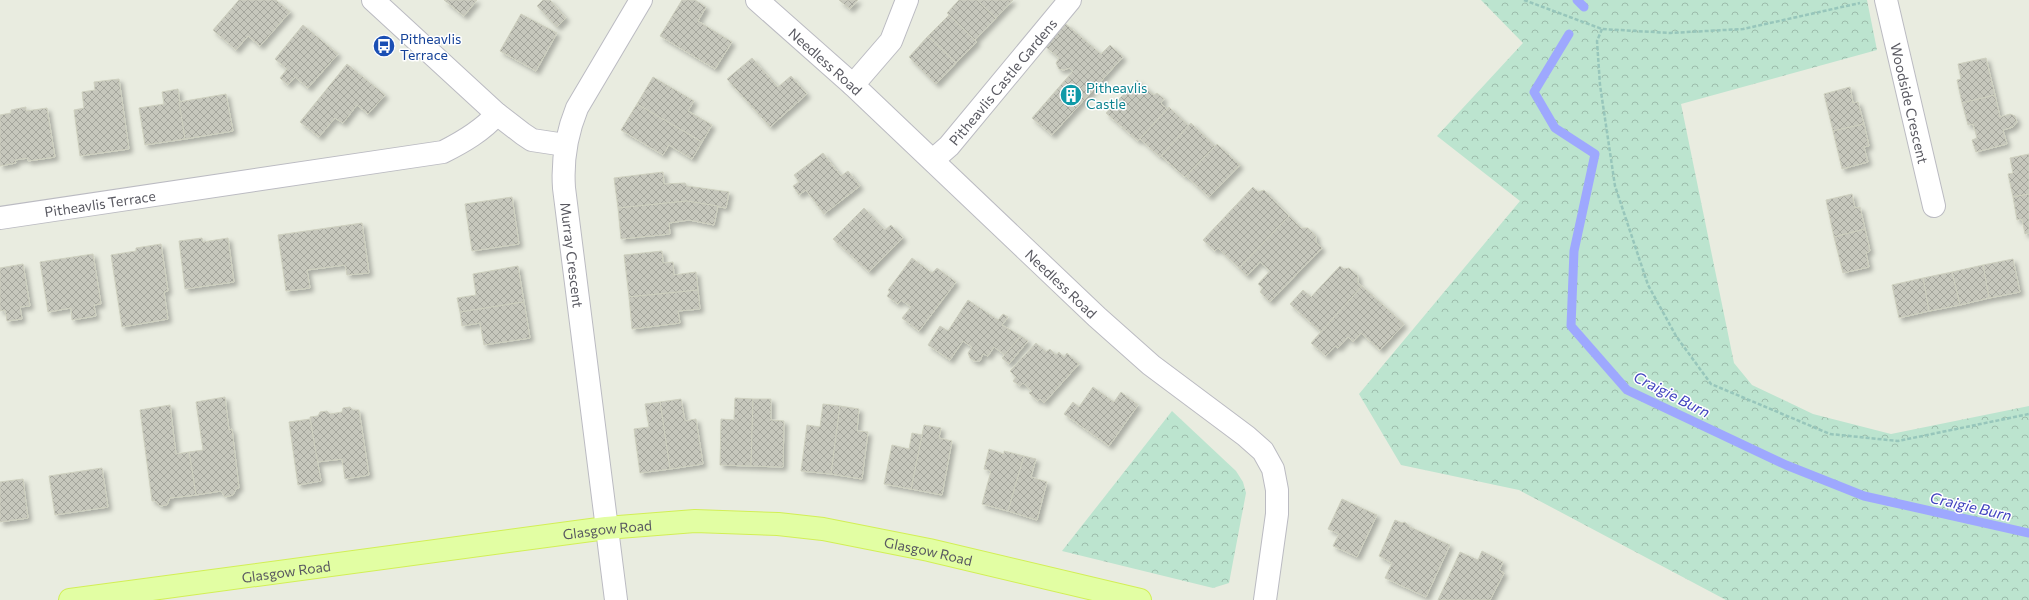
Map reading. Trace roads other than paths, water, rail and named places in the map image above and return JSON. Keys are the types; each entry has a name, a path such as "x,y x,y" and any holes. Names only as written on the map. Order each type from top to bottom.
{"main road":[{"name":"Glasgow Road","path":"70,600 606,528 660,523 739,522 823,529 929,550 1140,600"}],"street":[{"path":"373,0 497,114 532,140 565,145"},
{"name":"Murray Crescent","path":"616,600 562,166 569,127 577,108 641,0"},
{"name":"Needless Road","path":"757,0 853,85 1097,317 1151,365 1246,436 1263,451 1273,469 1277,490 1277,514 1265,600"},
{"path":"853,85 891,41 907,0"},
{"name":"Pitheavlis Castle Gardens","path":"933,160 949,146 1070,0"},
{"name":"Woodside Crescent","path":"1876,1 1934,206"},
{"name":"Pitheavlis Terrace","path":"0,218 443,152 468,139 488,124 497,114"}],"waterway":[{"name":"Craigie Burn","path":"1577,0 1584,7"},
{"name":"Craigie Burn","path":"1569,34 1534,92 1555,128 1595,154 1574,251 1571,326 1627,390 1786,465 1864,496 2029,533"}],"place":[{"name":"Pitheavlis Terrace","path":"384,46"},
{"name":"Pitheavlis Castle","path":"1071,95"}]}
